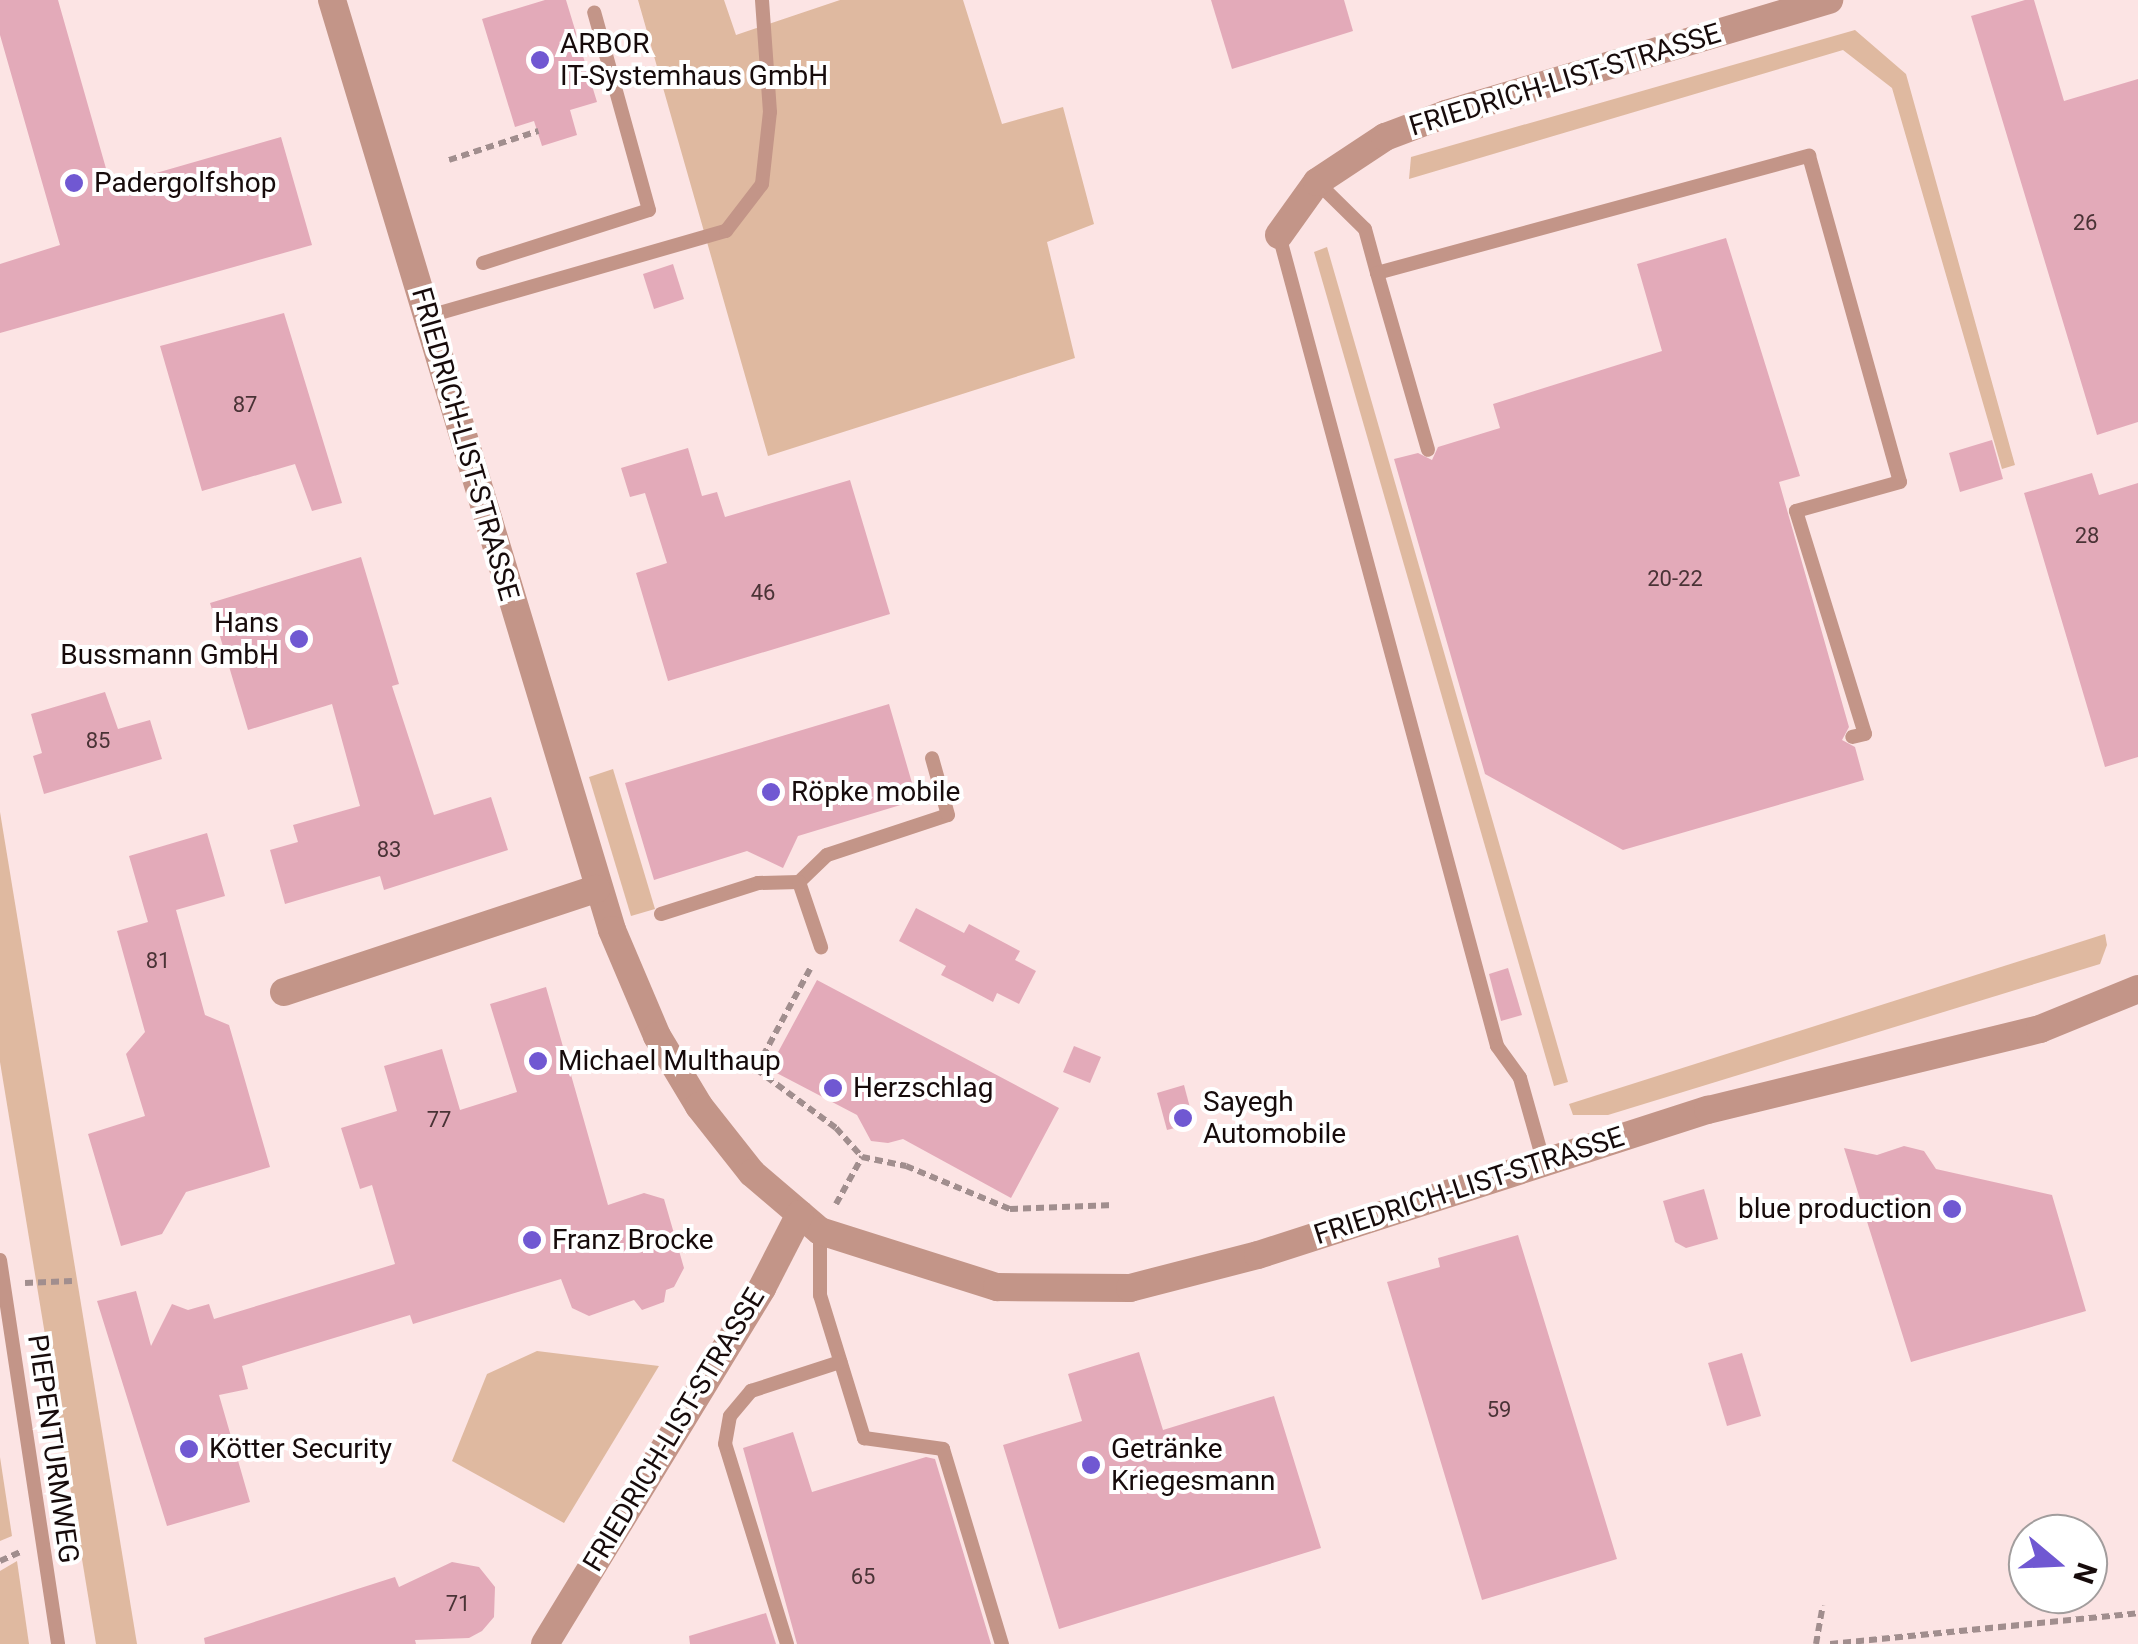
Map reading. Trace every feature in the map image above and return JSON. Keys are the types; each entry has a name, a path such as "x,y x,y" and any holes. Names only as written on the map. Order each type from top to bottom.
{"street":[{"name":"FRIEDRICH-LIST-STRASSE","path":"332,0 430,316 472,478 596,889 657,1036 699,1106 752,1173 810,1223 997,1286 1130,1288 1258,1254 1708,1110 2040,1029 2138,989"},
{"name":"FRIEDRICH-LIST-STRASSE","path":"1279,235 1316,182 1384,137 1446,114 1829,0"},
{"path":"284,992 596,889"},
{"name":"FRIEDRICH-LIST-STRASSE","path":"545,1644 762,1288 810,1223"}],"lane":[{"path":"430,316 726,231 762,184 770,112 762,0"},
{"path":"483,262 648,210 594,12"},
{"path":"1376,274 1810,156 1900,482 1796,511 1865,734 1852,737"},
{"path":"1316,182 1365,228 1428,450"},
{"path":"1279,235 1497,1046 1520,1078 1543,1160"},
{"path":"661,914 758,883 800,882 827,854 948,815 932,758"},
{"path":"800,882 821,947"},
{"path":"810,1223 820,1295 864,1438 943,1449 1002,1644"},
{"name":"PIEPENTURMWEG","path":"0,1260 58,1644"},
{"path":"787,1644 725,1444 730,1416 752,1391 840,1362"}],"path":[{"path":"449,160 538,132"},
{"path":"821,947 756,1068 836,1128 862,1157 906,1166 1010,1209 1114,1205"},
{"path":"810,1223 862,1157"},
{"path":"4,1285 72,1280"},
{"path":"1816,1644 1823,1606"},
{"path":"1830,1644 2138,1613"}],"shaded area":[{"path":"638,0 724,0 736,35 840,0 963,0 1002,124 1063,107 1094,224 1047,242 1075,358 768,456"},
{"path":"1855,30 1906,74 2015,465 2002,469 1892,88 1843,50 1409,179 1411,157"},
{"path":"1327,247 1568,1082 1554,1086 1314,252"},
{"path":"613,769 655,909 631,916 589,777"},
{"path":"0,812 137,1644 96,1644 0,1062"},
{"path":"2105,934 2107,945 2100,964 1608,1115 1573,1115 1569,1104"},
{"path":"537,1351 659,1366 564,1523 452,1461 487,1374"},
{"path":"0,1457 12,1536 0,1541"},
{"path":"17,1561 29,1644 0,1644 0,1571"}],"building":[{"path":"0,0 58,0 111,186 281,137 312,245 0,333 0,264 60,245 0,35"},
{"name":"ARBOR IT-Systemhaus GmbH","path":"545,0 566,0 597,102 570,110 577,135 542,146 534,121 515,127 482,19"},
{"path":"1211,0 1344,0 1353,31 1232,69"},
{"path":"2034,0 2064,101 2138,79 2138,422 2097,435 1971,16"},
{"path":"1726,238 1800,476 1779,482 1849,727 1842,740 1855,747 1864,780 1623,850 1485,774 1394,459 1418,453 1432,460 1438,447 1500,428 1493,404 1662,351 1637,264"},
{"path":"673,264 684,299 654,309 643,274"},
{"path":"284,313 342,503 312,511 295,464 202,491 160,346"},
{"path":"1992,440 2003,479 1960,492 1949,453"},
{"path":"688,448 702,496 717,492 725,517 850,480 890,614 668,681 636,573 667,563 645,493 630,497 621,468"},
{"path":"2092,473 2099,495 2138,483 2138,757 2105,767 2024,493"},
{"path":"361,557 399,684 392,686 434,815 491,797 508,850 384,890 380,876 285,904 270,850 298,842 293,825 360,806 332,704 248,730 210,603"},
{"path":"105,692 118,729 150,720 162,759 44,794 33,756 42,753 31,714"},
{"name":"Röpke mobile","path":"889,704 917,800 798,836 783,868 747,851 654,880 625,783"},
{"path":"207,833 225,896 176,910 205,1015 229,1025 270,1167 186,1192 162,1234 121,1246 88,1134 145,1116 126,1054 145,1032 117,931 148,922 129,856"},
{"path":"916,908 964,933 969,924 1020,951 1015,960 1036,971 1019,1004 997,993 993,1002 941,975 946,966 899,941"},
{"path":"1508,968 1522,1015 1501,1021 1489,974"},
{"path":"817,980 1059,1108 1011,1198 903,1139 888,1143 871,1141 857,1115 769,1069"},
{"path":"546,987 608,1205 644,1193 664,1199 684,1268 674,1287 666,1290 664,1302 642,1310 634,1300 589,1316 572,1308 561,1279 413,1324 410,1315 242,1366 248,1389 219,1395 250,1502 167,1526 97,1301 136,1291 151,1346 172,1304 188,1310 209,1304 214,1319 395,1264 372,1185 360,1189 341,1128 397,1111 384,1066 442,1049 460,1110 517,1092 490,1004"},
{"path":"1074,1046 1101,1057 1090,1083 1063,1072"},
{"path":"1184,1085 1194,1123 1167,1130 1157,1093"},
{"path":"1904,1146 1924,1151 1936,1169 2052,1195 2086,1311 1911,1362 1844,1148 1877,1155"},
{"path":"1704,1189 1718,1239 1686,1248 1675,1242 1663,1201"},
{"path":"1518,1235 1617,1559 1482,1600 1387,1282 1440,1267 1438,1258"},
{"path":"1139,1352 1163,1430 1274,1396 1321,1548 1059,1629 1003,1445 1082,1421 1068,1374"},
{"path":"1742,1353 1761,1416 1727,1426 1708,1363"},
{"path":"793,1432 812,1492 926,1457 935,1459 991,1644 797,1644 743,1448"},
{"path":"452,1562 479,1567 495,1587 494,1617 482,1631 469,1638 415,1640 416,1644 205,1644 204,1638 395,1577 399,1587"},
{"path":"766,1613 776,1644 690,1644 689,1636"}],"place":[{"name":"ARBOR IT-Systemhaus GmbH","path":"540,60"},
{"name":"Padergolfshop","path":"74,183"},
{"name":"Hans Bussmann GmbH","path":"299,639"},
{"name":"Röpke mobile","path":"771,792"},
{"name":"Michael Multhaup","path":"538,1061"},
{"name":"Herzschlag","path":"833,1088"},
{"name":"Sayegh Automobile","path":"1183,1118"},
{"name":"blue production","path":"1952,1209"},
{"name":"Franz Brocke","path":"532,1240"},
{"name":"Kötter Security","path":"189,1449"},
{"name":"Getränke Kriegesmann","path":"1091,1465"}]}
